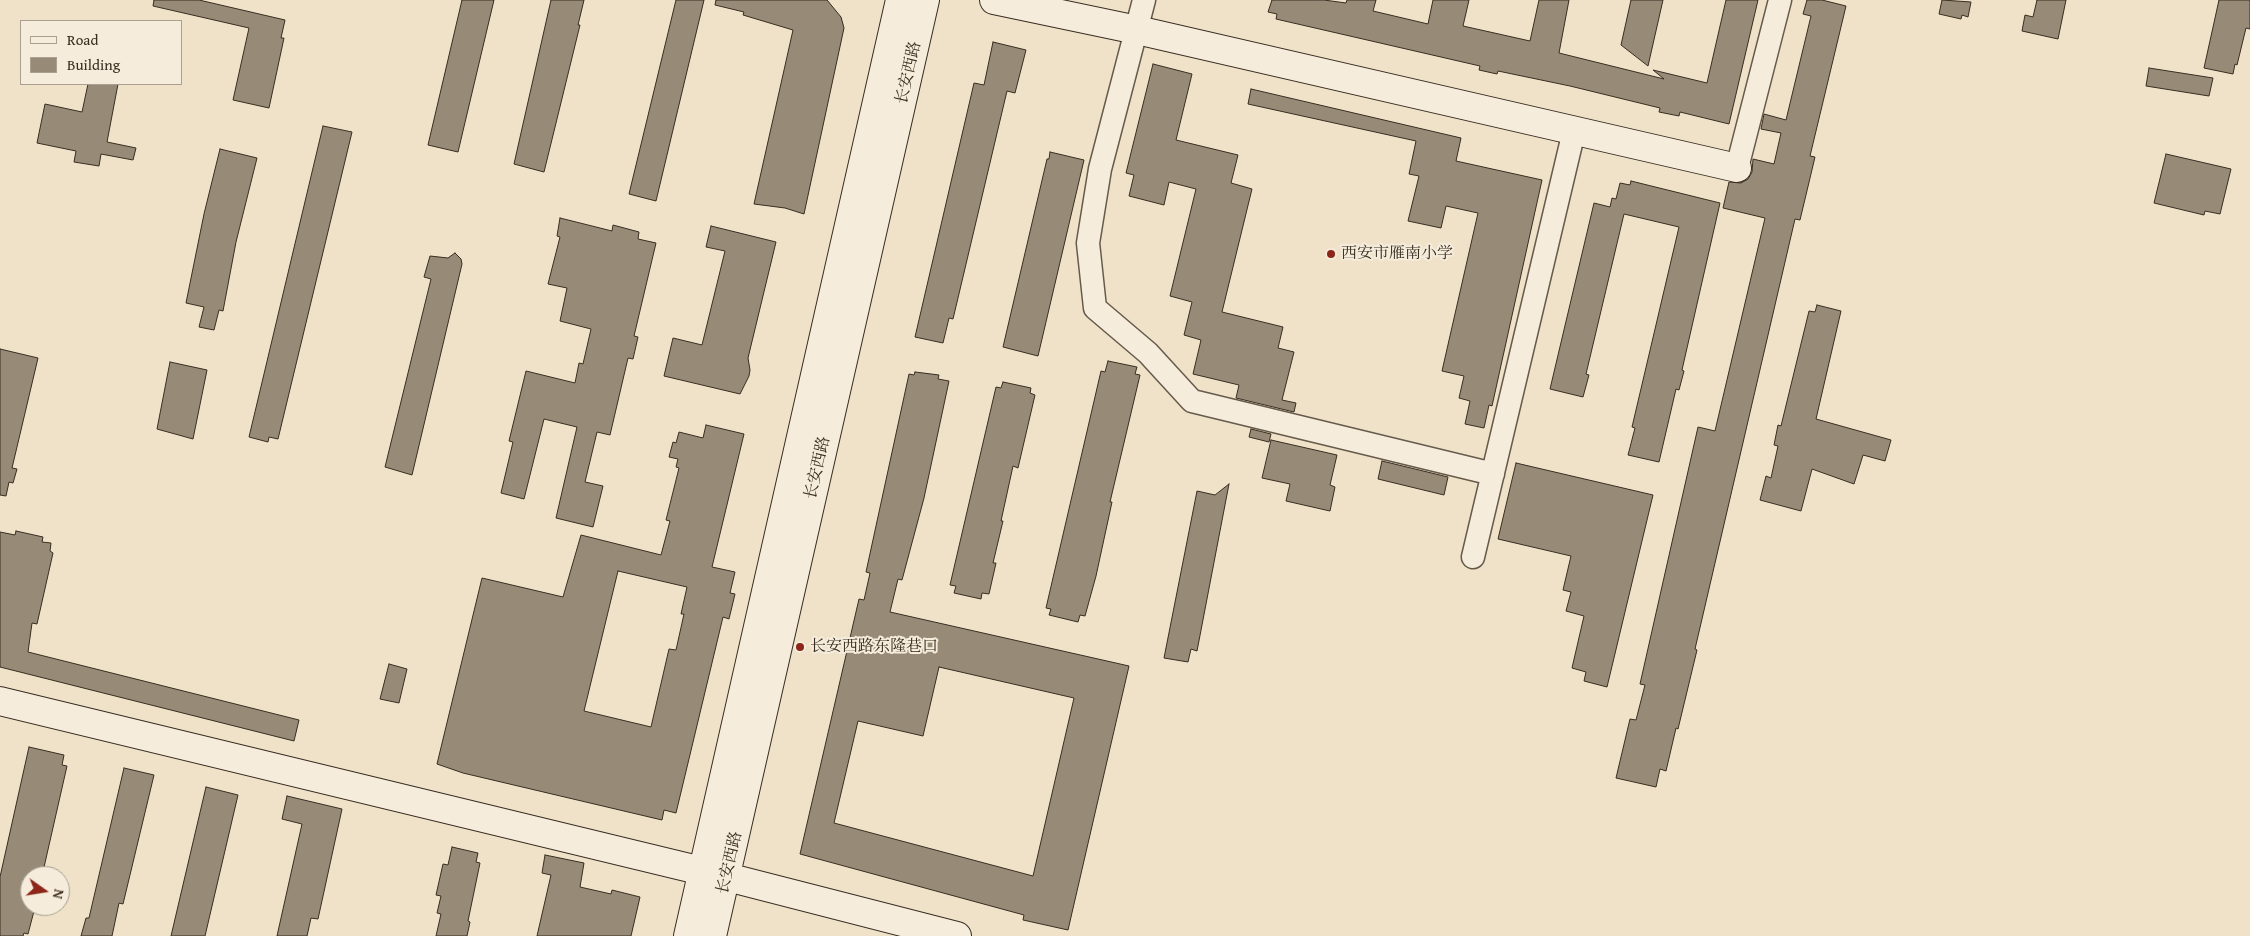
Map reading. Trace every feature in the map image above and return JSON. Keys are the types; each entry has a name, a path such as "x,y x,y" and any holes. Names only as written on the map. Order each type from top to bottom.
{"main road":[{"name":"长安西路","path":"712,936 715,874 900,0"},
{"name":"长安西路","path":"688,936 715,874 925,0"},
{"path":"994,0 1137,30 1737,168"},
{"path":"0,701 715,874 957,936"}],"street":[{"path":"1144,0 1100,168 1088,243 1095,308 1148,352 1192,401 1493,474"},
{"path":"1737,168 1780,0"},
{"path":"1473,557 1574,130"}],"building":[{"path":"154,0 199,0 285,20 281,38 284,38 269,108 233,100 249,28 153,6"},
{"path":"462,0 494,0 458,152 428,145"},
{"path":"551,0 584,0 578,25 580,25 544,172 514,164"},
{"path":"676,0 704,0 656,201 629,194"},
{"path":"716,0 827,0 841,17 844,28 804,214 785,208 754,204 793,30 743,15 744,12 715,5"},
{"path":"1272,0 1324,0 1346,3 1347,0 1376,0 1373,11 1428,24 1433,0 1469,0 1463,26 1530,41 1539,0 1569,0 1559,53 1664,79 1653,70 1707,83 1726,0 1758,0 1729,124 1680,112 1679,116 1659,112 1660,108 1570,86 1498,71 1497,74 1479,70 1480,66 1276,19 1277,14 1268,12"},
{"path":"1631,0 1663,0 1648,66 1621,45"},
{"path":"1807,0 1822,0 1846,6 1810,156 1815,157 1800,220 1795,219 1678,729 1676,728 1666,771 1660,769 1656,787 1616,778 1630,719 1636,720 1645,685 1640,684 1698,427 1715,431 1765,218 1723,208 1729,182 1741,183 1748,179 1752,172 1753,159 1774,164 1781,133 1761,129 1764,114 1786,120 1811,16 1803,14"},
{"path":"1942,0 1971,2 1968,17 1962,15 1961,19 1939,14"},
{"path":"2037,0 2066,0 2058,39 2022,31 2025,15 2033,17"},
{"path":"2219,0 2250,0 2250,29 2246,28 2233,74 2204,68"},
{"path":"993,42 1026,50 1015,93 1007,91 953,319 949,318 943,343 915,337 974,83 984,85"},
{"path":"1153,64 1192,74 1176,140 1238,155 1231,183 1252,189 1222,312 1283,327 1278,348 1294,352 1282,400 1296,403 1294,412 1236,398 1239,385 1193,374 1201,340 1184,335 1192,302 1170,296 1196,189 1169,182 1164,205 1129,196 1134,175 1126,173"},
{"path":"2149,68 2213,78 2209,96 2146,86"},
{"path":"88,85 118,85 107,142 136,148 133,160 101,154 99,166 74,162 76,151 37,143 45,104 82,112"},
{"path":"1251,89 1461,138 1456,161 1542,180 1492,406 1489,405 1484,428 1465,424 1470,401 1459,398 1464,376 1442,371 1478,213 1446,206 1441,228 1408,221 1419,176 1409,174 1416,141 1248,104"},
{"path":"323,126 352,132 278,439 269,437 268,442 249,437"},
{"path":"220,149 257,158 236,242 223,311 219,310 214,330 199,327 204,307 186,303 204,214"},
{"path":"1050,152 1084,160 1038,356 1003,347"},
{"path":"2166,154 2231,169 2220,214 2205,211 2204,215 2154,203"},
{"path":"1631,181 1720,203 1682,370 1684,371 1679,390 1676,389 1659,462 1628,455 1635,428 1632,427 1679,227 1624,214 1586,374 1589,375 1583,397 1550,389 1594,203 1610,207 1612,198 1616,199 1620,183 1630,185"},
{"path":"560,218 612,231 613,225 639,232 638,239 656,243 634,336 638,337 633,359 628,358 610,435 597,432 585,482 603,486 593,527 556,518 577,427 544,419 524,499 501,493 513,442 509,441 526,371 575,383 579,363 583,364 591,329 560,321 567,288 548,284 560,237 557,236"},
{"path":"711,226 776,242 748,358 749,376 740,394 664,376 673,338 702,345 725,251 706,247"},
{"path":"455,253 461,259 462,264 412,475 385,467 431,279 424,277 430,256 448,258"},
{"path":"1817,305 1841,311 1816,419 1891,440 1885,461 1863,455 1854,484 1812,469 1801,511 1760,500 1766,476 1771,478 1778,446 1774,445 1778,425 1781,426 1809,311 1815,312"},
{"path":"0,349 38,358 12,468 17,469 13,483 9,482 6,496 0,495"},
{"path":"1108,361 1137,367 1135,374 1140,375 1110,502 1112,502 1096,576 1085,616 1080,615 1078,622 1049,615 1051,609 1046,608 1101,371 1105,372"},
{"path":"170,362 207,370 193,439 157,429"},
{"path":"915,372 939,375 938,379 949,381 924,498 902,580 898,579 890,612 1129,666 1068,930 1023,920 1024,915 800,854 859,599 864,600 870,573 866,572 909,374 914,375","holes":["939,667 1074,698 1033,876 834,823 858,721 923,736"]},
{"path":"1003,382 1031,388 1030,393 1035,395 1018,468 1013,466 993,563 996,563 989,594 982,593 981,599 954,593 956,586 950,585 996,387 1001,388"},
{"path":"706,425 744,434 712,567 735,572 730,593 735,594 729,619 723,617 676,813 664,810 662,820 463,773 437,764 482,578 563,597 581,535 661,555 670,521 666,520 679,468 676,467 678,459 669,457 673,442 676,443 679,432 703,438","holes":["618,571 687,587 681,614 684,614 676,650 669,649 651,727 584,711"]},
{"path":"1251,429 1271,434 1269,442 1249,437"},
{"path":"1271,440 1337,455 1330,485 1335,487 1330,511 1286,501 1290,484 1262,478"},
{"path":"1382,461 1448,477 1444,495 1378,479"},
{"path":"1516,463 1653,495 1607,687 1584,681 1586,672 1572,668 1584,616 1566,611 1571,592 1563,590 1571,556 1498,539"},
{"path":"1229,484 1197,651 1191,649 1188,662 1164,658 1197,491 1215,495"},
{"path":"16,531 43,537 42,542 51,543 50,551 53,553 37,624 32,623 28,652 299,720 294,741 0,667 0,532 15,535"},
{"path":"389,664 407,669 399,703 380,699"},
{"path":"29,747 64,755 62,765 67,766 44,866 20,866 20,916 33,916 28,934 24,933 23,936 0,936 0,877"},
{"path":"124,768 154,775 123,904 119,903 112,936 81,936 86,918 89,918"},
{"path":"206,787 238,795 205,936 171,936"},
{"path":"287,796 342,809 318,919 311,918 307,936 277,936 302,824 282,819"},
{"path":"452,847 478,853 476,862 480,863 468,921 470,922 467,936 436,936 441,914 437,913 441,896 436,895 443,864 448,865"},
{"path":"545,855 584,863 580,887 611,894 612,890 640,897 631,936 537,936 551,875 542,873"}],"place":[{"name":"西安市雁南小学","path":"1331,254"},
{"name":"长安西路东隆巷口","path":"800,647"}]}
